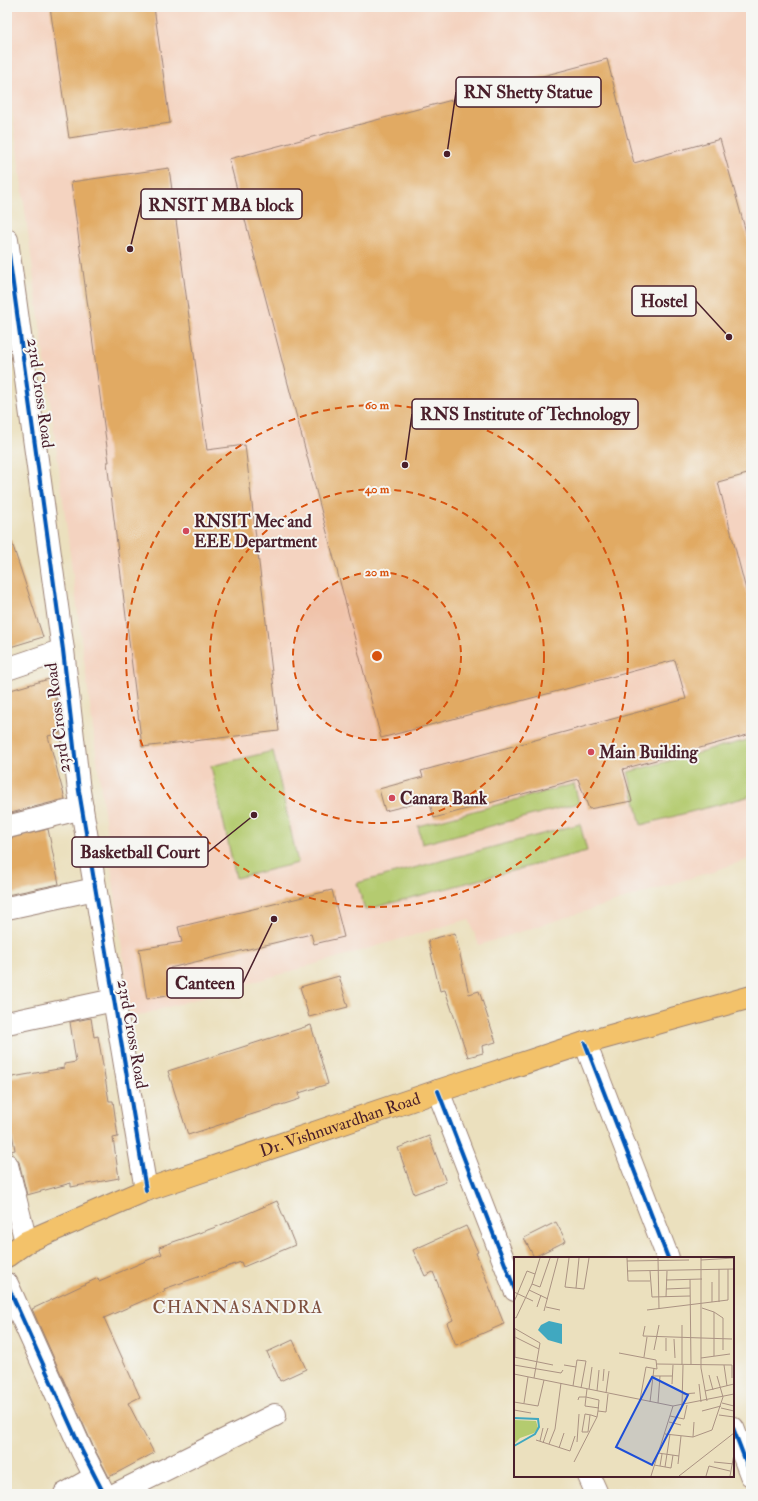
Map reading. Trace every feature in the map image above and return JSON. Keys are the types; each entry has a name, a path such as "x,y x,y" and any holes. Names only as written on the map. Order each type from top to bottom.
{"main road":[{"name":"Dr. Vishnuvardhan Road","path":"7,1256 26,1242 146,1190 438,1091 586,1043 751,997"}],"street":[{"name":"23rd Cross Road","path":"8,250 63,650 82,808 146,1190"},
{"path":"7,669 63,650"},
{"path":"7,827 82,808"},
{"path":"7,908 95,889"},
{"path":"7,1023 114,1000"},
{"path":"586,1043 668,1257"},
{"path":"438,1091 514,1287"},
{"path":"7,1165 26,1242"},
{"path":"7,1284 99,1485 65,1494"},
{"path":"116,1494 275,1416"},
{"path":"734,1431 751,1476"},
{"path":"589,1477 597,1494"}],"shaded area":[{"path":"7,7 751,7 751,857 744,861 479,945 469,919 131,1018 7,73"}],"green space":[{"path":"751,739 751,796 641,825 628,772"},
{"path":"273,751 298,863 236,878 211,766"},
{"path":"574,784 579,803 422,844 418,826"},
{"path":"580,824 587,851 365,910 357,883"}],"building":[{"path":"50,7 154,7 170,123 69,138"},
{"path":"607,59 634,163 720,139 751,250 751,473 718,482 751,609 751,734 623,769 632,801 589,809 578,779 434,818 429,800 385,811 379,789 423,777 421,771 686,699 675,660 381,738 229,159"},
{"path":"169,168 207,450 245,445 279,731 142,747 107,462 109,462 71,182"},
{"path":"11,540 43,637 7,648 7,541"},
{"path":"49,679 57,705 60,733 48,736 65,799 7,814 7,691"},
{"path":"48,829 59,884 7,895 7,839"},
{"path":"332,890 344,937 314,944 311,934 170,968 174,995 147,999 139,949 182,942 178,927"},
{"path":"455,933 469,994 479,991 496,1042 482,1046 483,1053 468,1057 445,990 440,991 428,940"},
{"path":"339,976 348,1007 309,1017 300,987"},
{"path":"91,1018 94,1037 98,1036 109,1101 113,1101 118,1137 113,1138 119,1178 71,1187 71,1183 27,1195 19,1162 11,1151 15,1150 7,1106 7,1078 64,1068 64,1064 76,1062 70,1022"},
{"path":"311,1025 328,1084 299,1093 300,1099 188,1135 168,1071"},
{"path":"429,1136 446,1182 414,1194 398,1148"},
{"path":"277,1201 295,1245 243,1267 241,1262 164,1289 165,1291 104,1318 140,1397 128,1403 154,1453 109,1477 93,1446 32,1309 98,1278 99,1281 162,1254 159,1247 216,1227"},
{"path":"556,1222 566,1241 534,1257 524,1238"},
{"path":"466,1226 478,1252 476,1253 504,1324 456,1345 447,1323 453,1320 433,1272 425,1276 413,1250"},
{"path":"293,1340 306,1369 280,1381 267,1352"}],"cycle path":[{"path":"7,240 63,650 79,791 146,1190"},
{"path":"585,1043 668,1257"},
{"path":"438,1091 514,1287"},
{"path":"7,1284 82,1451 104,1494"},
{"path":"734,1431 751,1475"}],"place":[{"name":"RN Shetty Statue","path":"447,154"},
{"name":"RNSIT MBA block","path":"130,249"},
{"name":"Hostel","path":"729,337"},
{"name":"RNS Institute of Technology","path":"405,465"},
{"name":"RNSIT Mec and EEE Department","path":"186,531"},
{"name":"Main Building","path":"591,752"},
{"name":"Canara Bank","path":"392,798"},
{"name":"Basketball Court","path":"254,815"},
{"name":"Canteen","path":"274,919"}],"district":[{"name":"CHANNASANDRA","path":"238,1307"}]}
